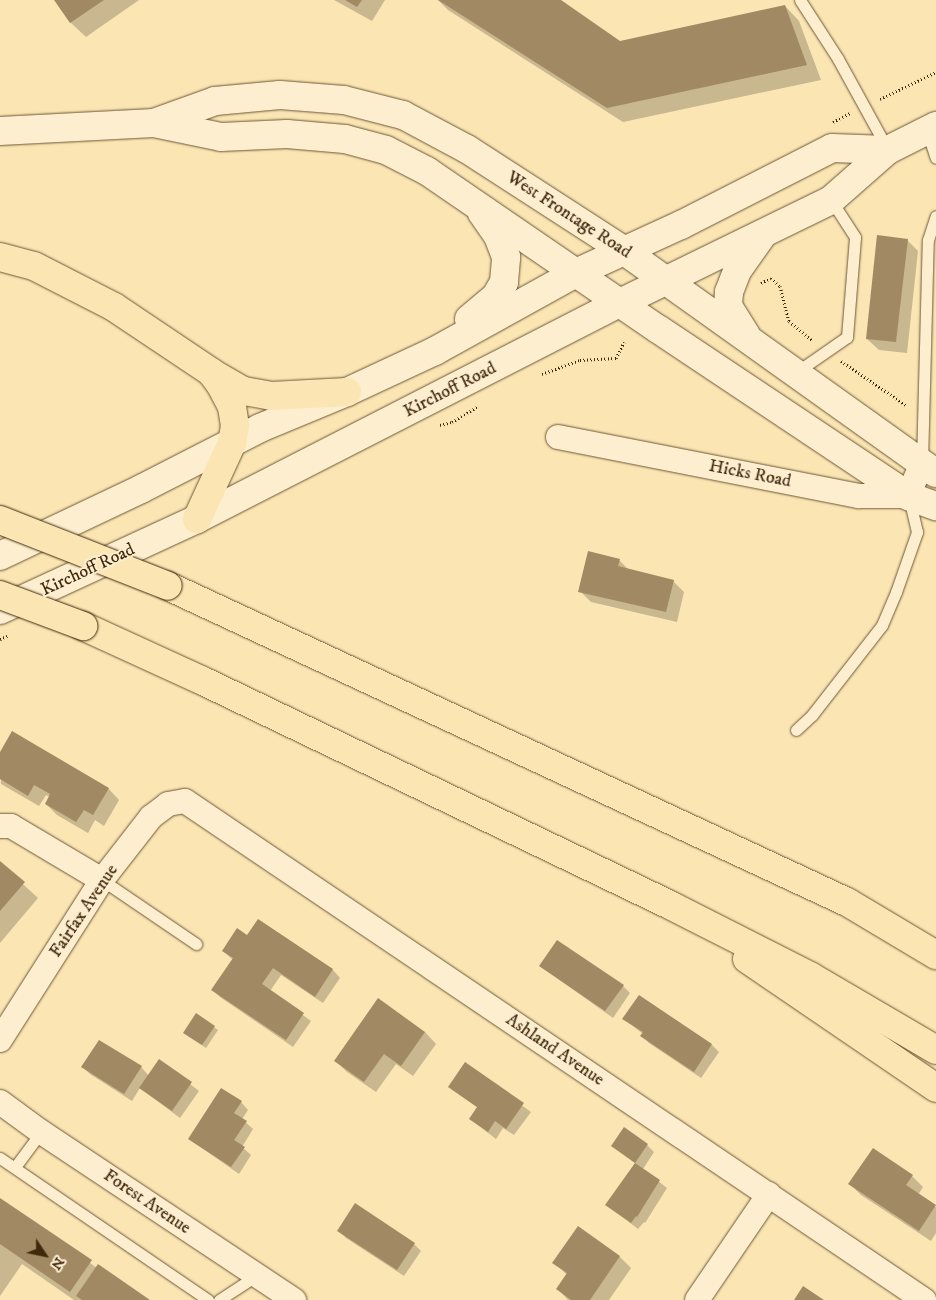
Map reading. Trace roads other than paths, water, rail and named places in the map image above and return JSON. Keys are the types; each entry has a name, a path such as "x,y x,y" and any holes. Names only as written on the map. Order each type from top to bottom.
{"highway":[{"path":"0,257 34,266 114,307 211,372 244,391 270,396 347,392"},
{"path":"197,519 232,442 235,426 234,416 220,384 211,372"},
{"path":"0,520 168,586 847,902 936,955"},
{"path":"0,595 83,626 210,684 672,906 810,976 936,1050"},
{"path":"672,906 936,1088"}],"main road":[{"name":"West Frontage Road","path":"154,123 215,101 280,95 344,100 403,114 467,148 623,250 929,468"},
{"name":"West Frontage Road","path":"0,131 154,123 221,137 287,134 345,139 386,150 427,170 576,273 908,496 936,506"},
{"name":"Kirchoff Road","path":"0,610 197,519 620,302 831,200 888,150 932,128"},
{"name":"Kirchoff Road","path":"0,556 140,489 260,428 347,392 435,350 576,273 681,224 832,148 888,150"},
{"path":"435,350 477,310 496,296 504,282 506,257 498,236 477,205"},
{"path":"752,342 728,306 729,292 737,271 764,234"}],"street":[{"name":"Hicks Road","path":"558,437 859,496 908,496"},
{"path":"908,496 929,468"},
{"name":"Fairfax Avenue","path":"0,1040 102,880 151,817 168,804 185,801"},
{"name":"Ashland Avenue","path":"185,801 924,1300"},
{"path":"0,826 11,826 102,880"},
{"name":"Forest Avenue","path":"0,1102 41,1132 294,1300"},
{"path":"697,1300 769,1194"}],"lane":[{"path":"800,0 838,59 888,150"},
{"path":"932,128 936,158"},
{"path":"795,373 847,337 855,238 831,200"},
{"path":"929,468 928,240 936,216"},
{"path":"796,730 812,715 882,625 917,532 908,496"},
{"path":"102,880 196,944"},
{"path":"15,1167 41,1132"},
{"path":"0,1158 208,1300"},
{"path":"219,1300 257,1275"}]}
